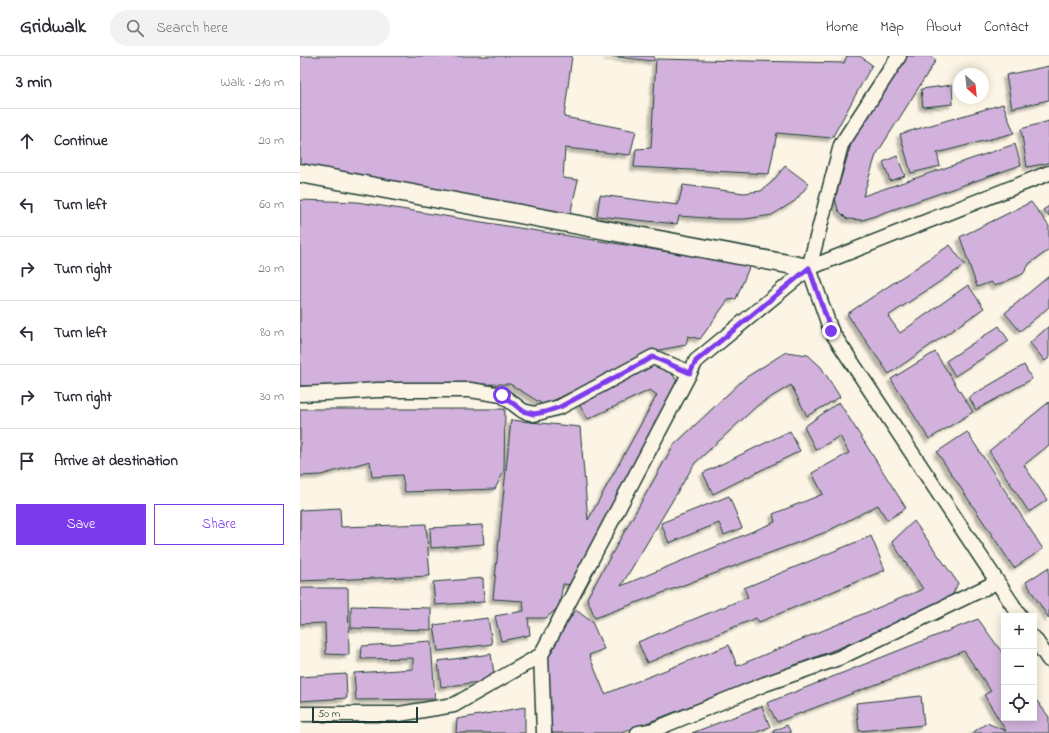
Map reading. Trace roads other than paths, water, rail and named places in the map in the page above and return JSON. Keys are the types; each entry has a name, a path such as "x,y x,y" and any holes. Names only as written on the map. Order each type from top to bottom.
{"street":[{"path":"899,56 841,145 809,268 831,331 1018,613"},
{"path":"300,173 809,268"},
{"path":"544,733 541,655 696,361 809,268 1049,173"},
{"path":"300,394 378,390 470,390 502,395 523,411 534,414 560,407 653,357 690,373"},
{"path":"638,733 653,730 765,684 839,658 997,582"},
{"path":"1037,642 1049,660"},
{"path":"300,714 399,714 454,705 541,655"}]}
